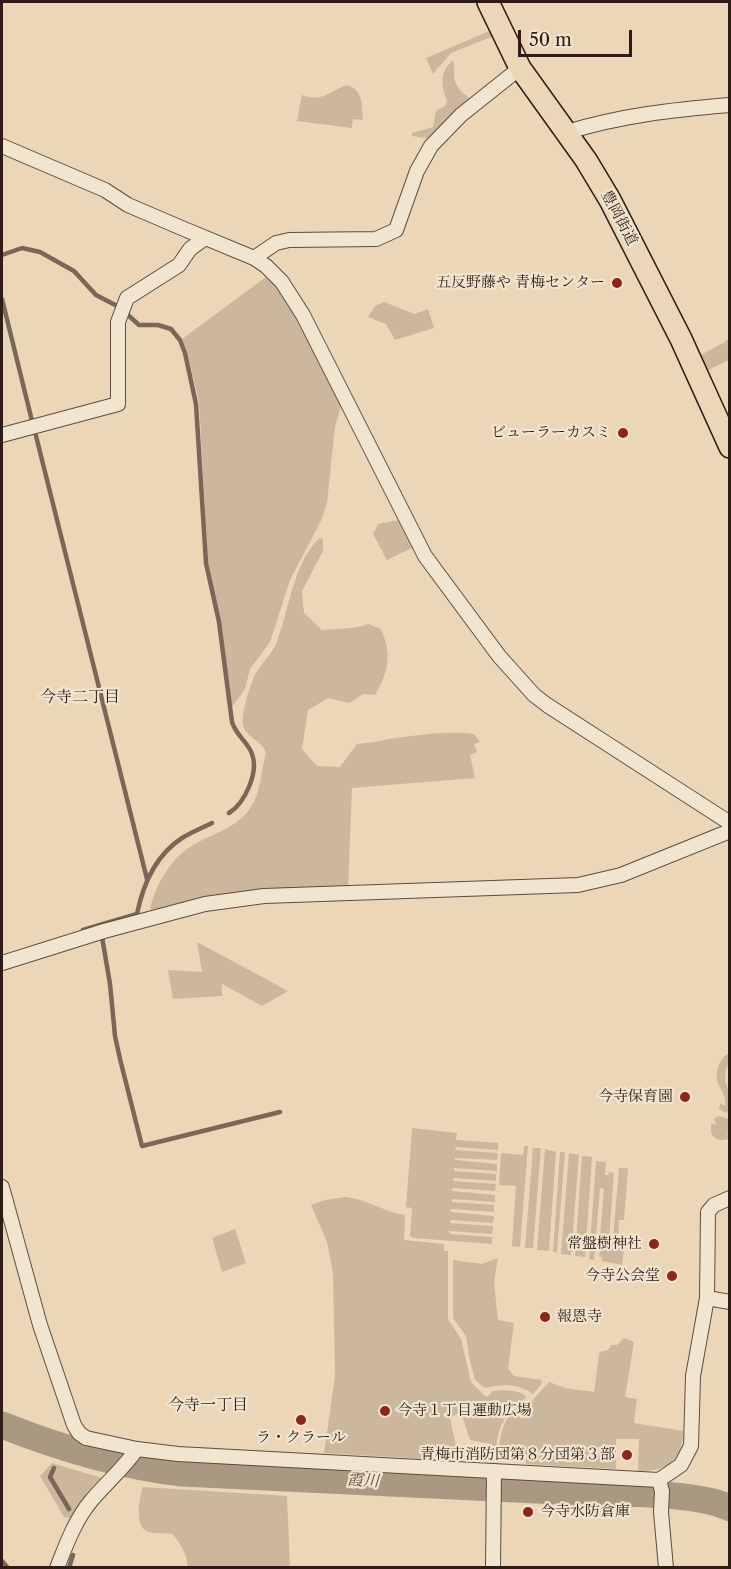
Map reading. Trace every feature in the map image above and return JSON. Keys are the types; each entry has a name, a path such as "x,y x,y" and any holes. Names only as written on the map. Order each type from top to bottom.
{"main road":[{"name":"豊岡街道","path":"488,2 520,68 586,160 621,222 681,339 729,447"}],"street":[{"path":"254,258 276,243 289,240 376,239 396,230 417,171 431,146 461,115 520,68"},
{"path":"567,132 611,120 660,111 729,105"},
{"path":"2,146 105,190 128,205 254,258 274,273 292,297 336,379 416,542 499,657 534,695 547,705 729,823"},
{"path":"2,435 118,404 118,322 127,298 179,266 190,249 205,238"},
{"path":"2,963 104,931 216,902 276,896 578,885 621,875 729,831"},
{"path":"2,1187 40,1325 74,1425 86,1438 135,1452 660,1483 681,1465 691,1446 693,1376 707,1298 708,1212 714,1205 729,1198"},
{"path":"707,1298 729,1302"},
{"path":"57,1568 73,1528 90,1502 116,1476 135,1452"},
{"path":"494,1474 494,1568"},
{"path":"660,1483 666,1568"}],"shaded area":[{"path":"492,30 494,34 491,37 451,53 433,74 426,58"},
{"path":"453,60 454,79 460,89 472,100 432,139 412,136 412,133 433,127 436,112 445,106 447,101 442,79 445,70"},
{"path":"347,85 356,90 362,103 363,120 353,119 352,128 297,121 302,95 321,97"},
{"path":"266,277 289,304 299,320 341,406 335,427 327,503 322,519 290,580 270,642 250,669 245,689 232,707 220,621 208,561 199,402 182,339"},
{"path":"384,302 415,314 428,309 434,328 395,340 386,324 368,317 375,306"},
{"path":"729,338 729,360 704,372 697,357"},
{"path":"398,520 412,548 387,560 373,534 378,524"},
{"path":"320,538 323,539 323,551 302,591 304,613 322,630 352,628 368,624 381,629 388,655 386,670 375,695 363,694 349,703 328,698 308,710 302,749 317,766 340,767 357,744 430,734 474,734 480,742 474,744 477,752 470,755 475,778 352,788 348,889 153,912 150,909 156,891 164,874 176,859 198,842 238,821 254,801 266,753 262,745 247,733 243,725 246,700 255,675 276,644 304,559"},
{"path":"197,942 288,991 262,1006 222,984 222,996 173,999 168,970 202,972"},
{"path":"729,1053 725,1080 729,1093 729,1111 726,1113 719,1109 720,1103 725,1106 725,1102 718,1083 717,1070"},
{"path":"718,1116 729,1119 729,1133 727,1134 729,1138 727,1139 716,1139 711,1133 711,1123 715,1125 714,1119"},
{"path":"412,1128 457,1133 456,1140 498,1143 498,1150 456,1147 455,1150 498,1153 497,1160 455,1158 455,1160 497,1164 497,1171 454,1168 454,1171 496,1174 496,1181 454,1178 453,1181 496,1184 495,1191 453,1188 452,1191 495,1195 495,1202 452,1199 452,1202 494,1205 494,1212 451,1209 451,1212 494,1216 493,1223 451,1220 450,1223 493,1226 492,1234 449,1231 450,1234 492,1237 492,1244 410,1236 412,1208 406,1207"},
{"path":"524,1146 528,1146 520,1247 512,1246 516,1186 499,1185 501,1153 523,1155"},
{"path":"533,1148 541,1148 533,1248 525,1248"},
{"path":"545,1149 556,1152 549,1251 537,1250"},
{"path":"560,1152 565,1152 557,1252 553,1252"},
{"path":"569,1153 579,1155 571,1255 561,1254"},
{"path":"582,1156 592,1157 585,1257 575,1256"},
{"path":"596,1161 606,1162 605,1175 609,1172 614,1173 609,1238 600,1237 604,1189 600,1188 594,1260 589,1259"},
{"path":"619,1168 628,1168 624,1220 619,1220 618,1239 613,1239"},
{"path":"345,1197 405,1215 404,1240 444,1244 444,1251 448,1251 448,1319 461,1339 471,1382 485,1396 489,1396 492,1391 508,1390 521,1393 526,1398 513,1408 505,1419 499,1432 496,1448 491,1451 491,1444 470,1440 461,1412 450,1418 457,1451 445,1455 444,1460 324,1453 335,1376 333,1273 327,1242 311,1205"},
{"path":"235,1229 246,1263 222,1272 212,1238"},
{"path":"601,1244 622,1246 621,1248 624,1249 622,1265 602,1261 602,1257 599,1256"},
{"path":"498,1258 494,1282 498,1320 514,1323 508,1368 514,1376 542,1380 541,1385 533,1394 510,1385 485,1388 475,1380 466,1336 453,1318 453,1260 482,1264"},
{"path":"624,1338 634,1342 625,1397 637,1399 634,1423 683,1431 680,1450 671,1462 657,1469 638,1471 639,1439 616,1439 616,1469 526,1464 526,1454 499,1453 503,1427 509,1416 519,1406 532,1401 549,1382 565,1388 594,1392 599,1354 608,1350 611,1345 617,1345"},
{"path":"52,1463 102,1478 70,1518 64,1517 40,1476"},
{"path":"143,1487 287,1496 290,1567 187,1567 183,1549 172,1534 148,1532 141,1524 139,1504"}],"waterway":[{"path":"2,255 22,248 40,252 74,271 96,295 119,307"},
{"path":"2,299 32,421"},
{"path":"128,315 139,325 158,325 171,329 180,340 196,404 206,563 219,622 232,722 250,750 254,761 252,778 245,795 229,813"},
{"path":"35,432 147,879"},
{"path":"83,930 137,914 147,881 165,853 182,838 212,823"},
{"path":"102,937 110,984 115,1036 142,1146 280,1112"},
{"name":"霞川","path":"2,1425 90,1455 135,1466 182,1473 666,1495 718,1503 730,1508"},
{"path":"62,1458 68,1450"},
{"path":"54,1468 50,1477 69,1509"},
{"path":"69,1568 73,1555"},
{"path":"2,1561 8,1568"}],"place":[{"name":"五反野藤や 青梅センター","path":"617,283"},
{"name":"ビューラーカスミ","path":"623,433"},
{"name":"今寺保育園","path":"685,1097"},
{"name":"常盤樹神社","path":"654,1244"},
{"name":"今寺公会堂","path":"672,1276"},
{"name":"報恩寺","path":"545,1317"},
{"name":"今寺１丁目運動広場","path":"385,1411"},
{"name":"ラ・クラール","path":"301,1420"},
{"name":"青梅市消防団第８分団第３部","path":"627,1455"},
{"name":"今寺水防倉庫","path":"528,1512"}],"district":[{"name":"今寺二丁目","path":"80,697"},
{"name":"今寺一丁目","path":"208,1405"}]}
